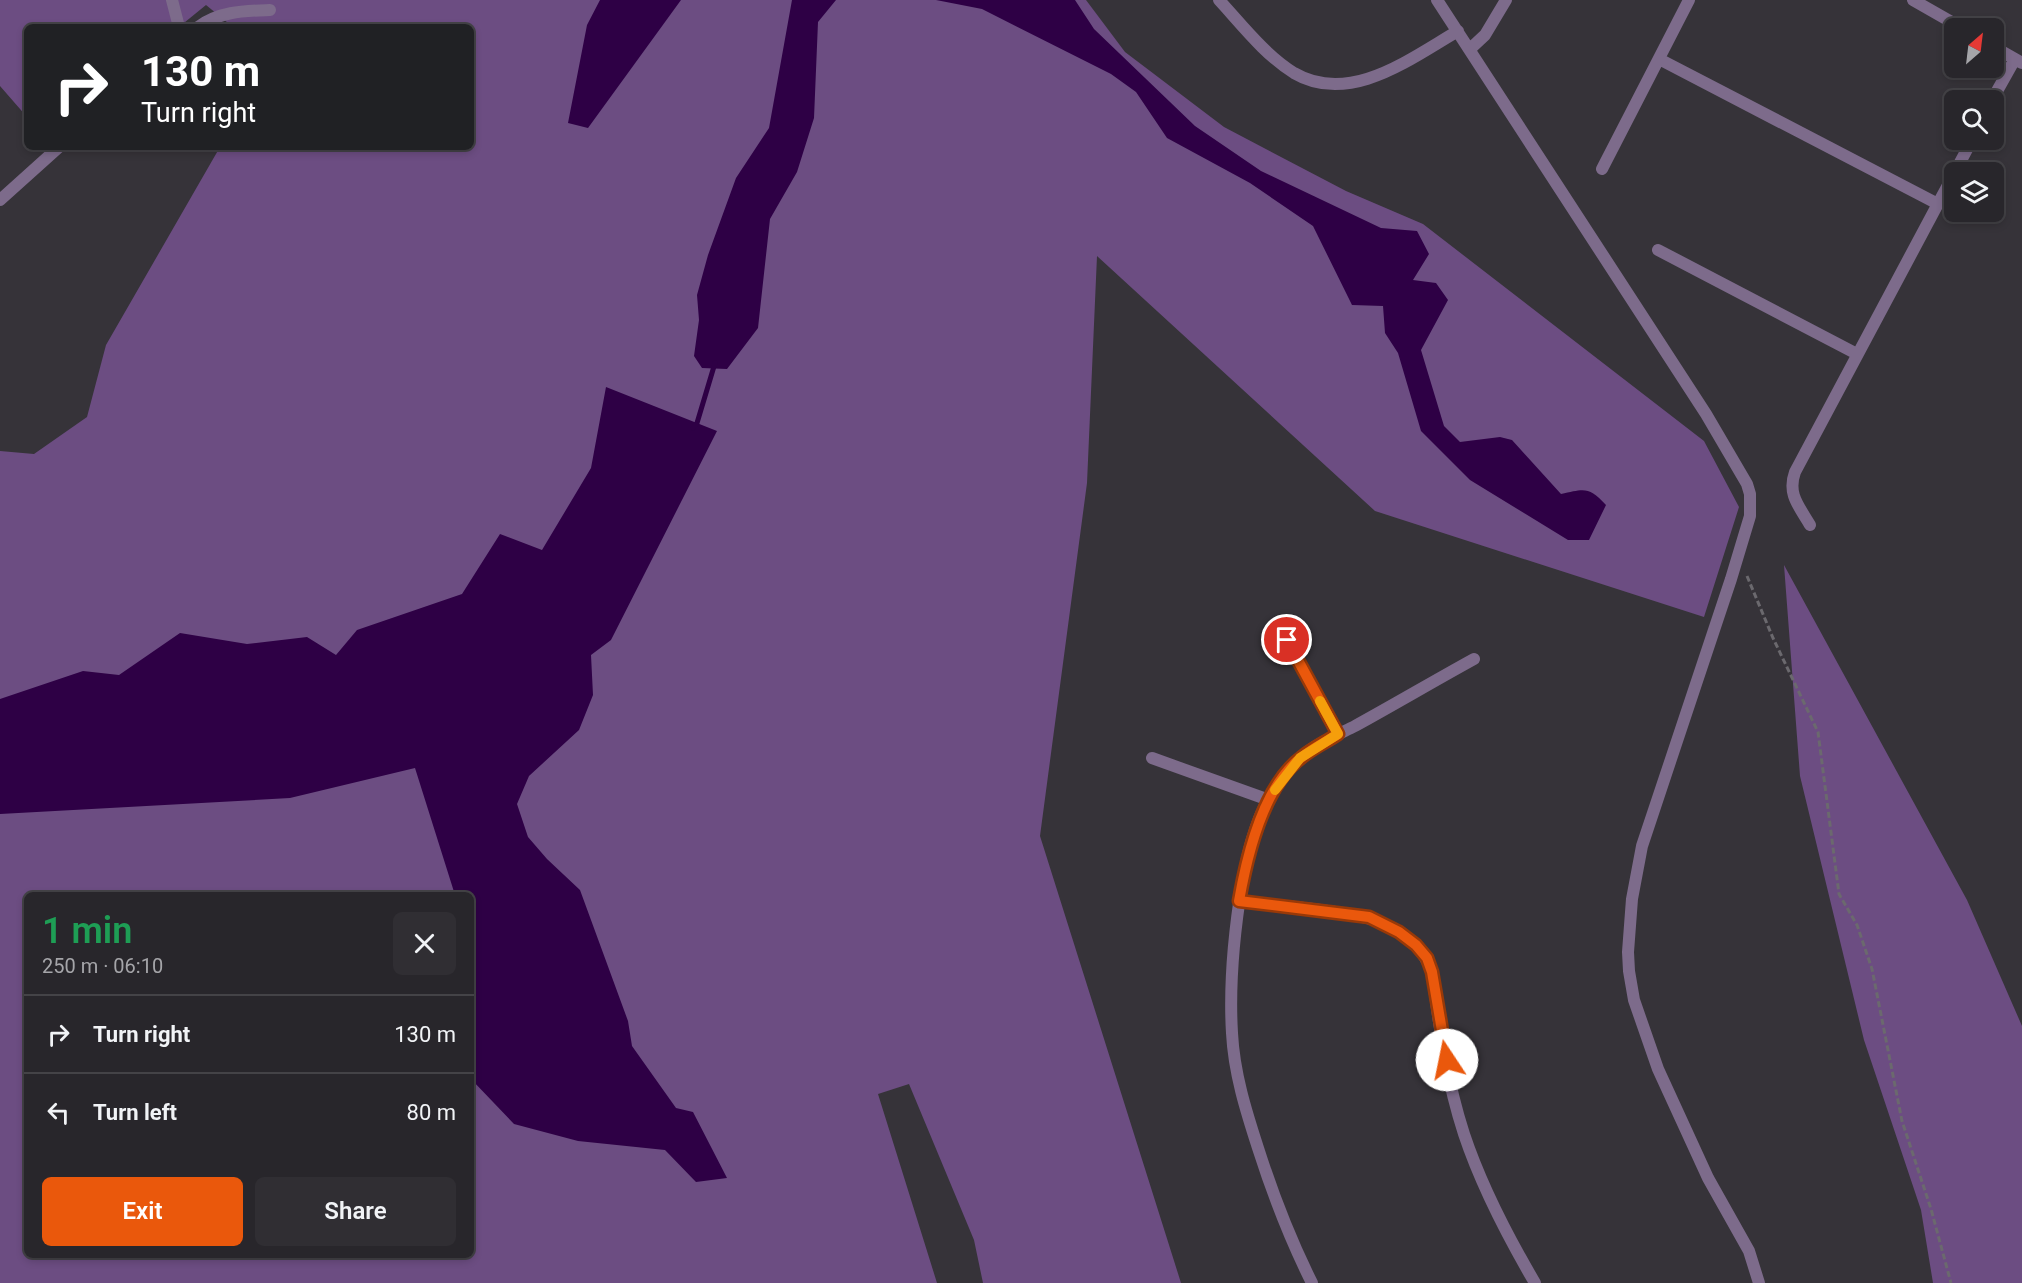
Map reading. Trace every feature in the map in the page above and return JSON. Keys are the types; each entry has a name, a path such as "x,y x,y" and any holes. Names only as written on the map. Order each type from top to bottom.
{"street":[{"path":"172,0 178,24"},
{"path":"1219,0 1277,60 1294,73 1310,81 1325,84 1341,84 1393,69 1458,31"},
{"path":"1437,0 1665,349 1741,471 1750,494 1750,509 1739,555 1646,830 1632,899 1628,952 1634,1000 1654,1060 1707,1178 1749,1251 1759,1283"},
{"path":"1470,49 1485,34 1506,0"},
{"path":"1602,169 1689,0"},
{"path":"1913,0 1944,18"},
{"path":"202,24 231,12 270,10"},
{"path":"1999,90 2018,61 2004,52"},
{"path":"1659,59 1938,204"},
{"path":"0,200 56,150"},
{"path":"1810,525 1793,495 1791,484 1795,472 1967,150"},
{"path":"1658,250 1857,354"},
{"path":"1278,622 1338,734"},
{"path":"1312,1283 1277,1207 1253,1134 1237,1074 1231,1004 1234,930 1250,849 1269,800 1285,775 1300,758 1338,734 1474,659"},
{"path":"1152,758 1269,800"},
{"path":"1239,901 1369,917 1399,932 1416,945 1427,958 1432,972 1451,1084 1465,1135 1496,1207 1535,1283"}],"path":[{"path":"1739,555 1773,638 1818,732 1839,894 1857,925 1872,969 1902,1121 1931,1209 1951,1283"}],"shaded area":[{"path":"0,0 1086,0 1125,52 1224,127 1346,191 1423,224 1704,441 1739,507 1704,617 1375,511 1097,256 1087,483 1040,836 1181,1283 983,1283 974,1240 909,1084 878,1094 937,1283 0,1283 0,451 34,454 87,417 106,345 218,150 474,150 474,24 229,24 206,5 183,24 24,24 24,114 0,86"},
{"path":"600,0 681,0 588,128 568,123 587,25"},
{"path":"792,0 836,0 818,22 814,118 797,172 770,219 758,328 727,369 702,368 694,356 699,320 697,295 708,255 736,178 769,128"},
{"path":"936,0 1075,0 1094,29 1195,126 1261,171 1381,228 1417,231 1429,254 1413,280 1436,283 1448,300 1421,350 1444,426 1460,442 1500,437 1512,440 1561,494 1586,490 1595,495 1606,505 1589,540 1568,540 1470,480 1421,431 1398,353 1385,333 1383,306 1352,305 1313,226 1250,183 1167,138 1136,92 1111,74 982,9"},
{"path":"606,387 717,431 611,640 591,655 593,695 579,730 529,776 517,804 528,837 547,859 580,890 628,1021 632,1046 676,1108 693,1112 727,1178 696,1182 665,1150 578,1141 514,1124 474,1082 474,892 454,892 415,768 290,798 0,814 0,699 83,671 119,675 180,633 247,644 307,637 336,655 357,630 462,594 500,534 542,550 591,468"},
{"path":"1784,565 1967,900 2022,1026 2022,1283 1933,1283 1921,1210 1864,1040 1800,776"}],"waterway":[{"path":"693,428 697,423 715,363"}],"slow traffic":[{"path":"1275,790 1300,758 1338,734 1320,701"}],"route":[{"path":"1287,640 1338,734 1300,758 1285,775 1269,800 1250,849 1239,901 1354,914 1383,922 1399,932 1416,945 1427,958 1432,972 1447,1060"}]}
